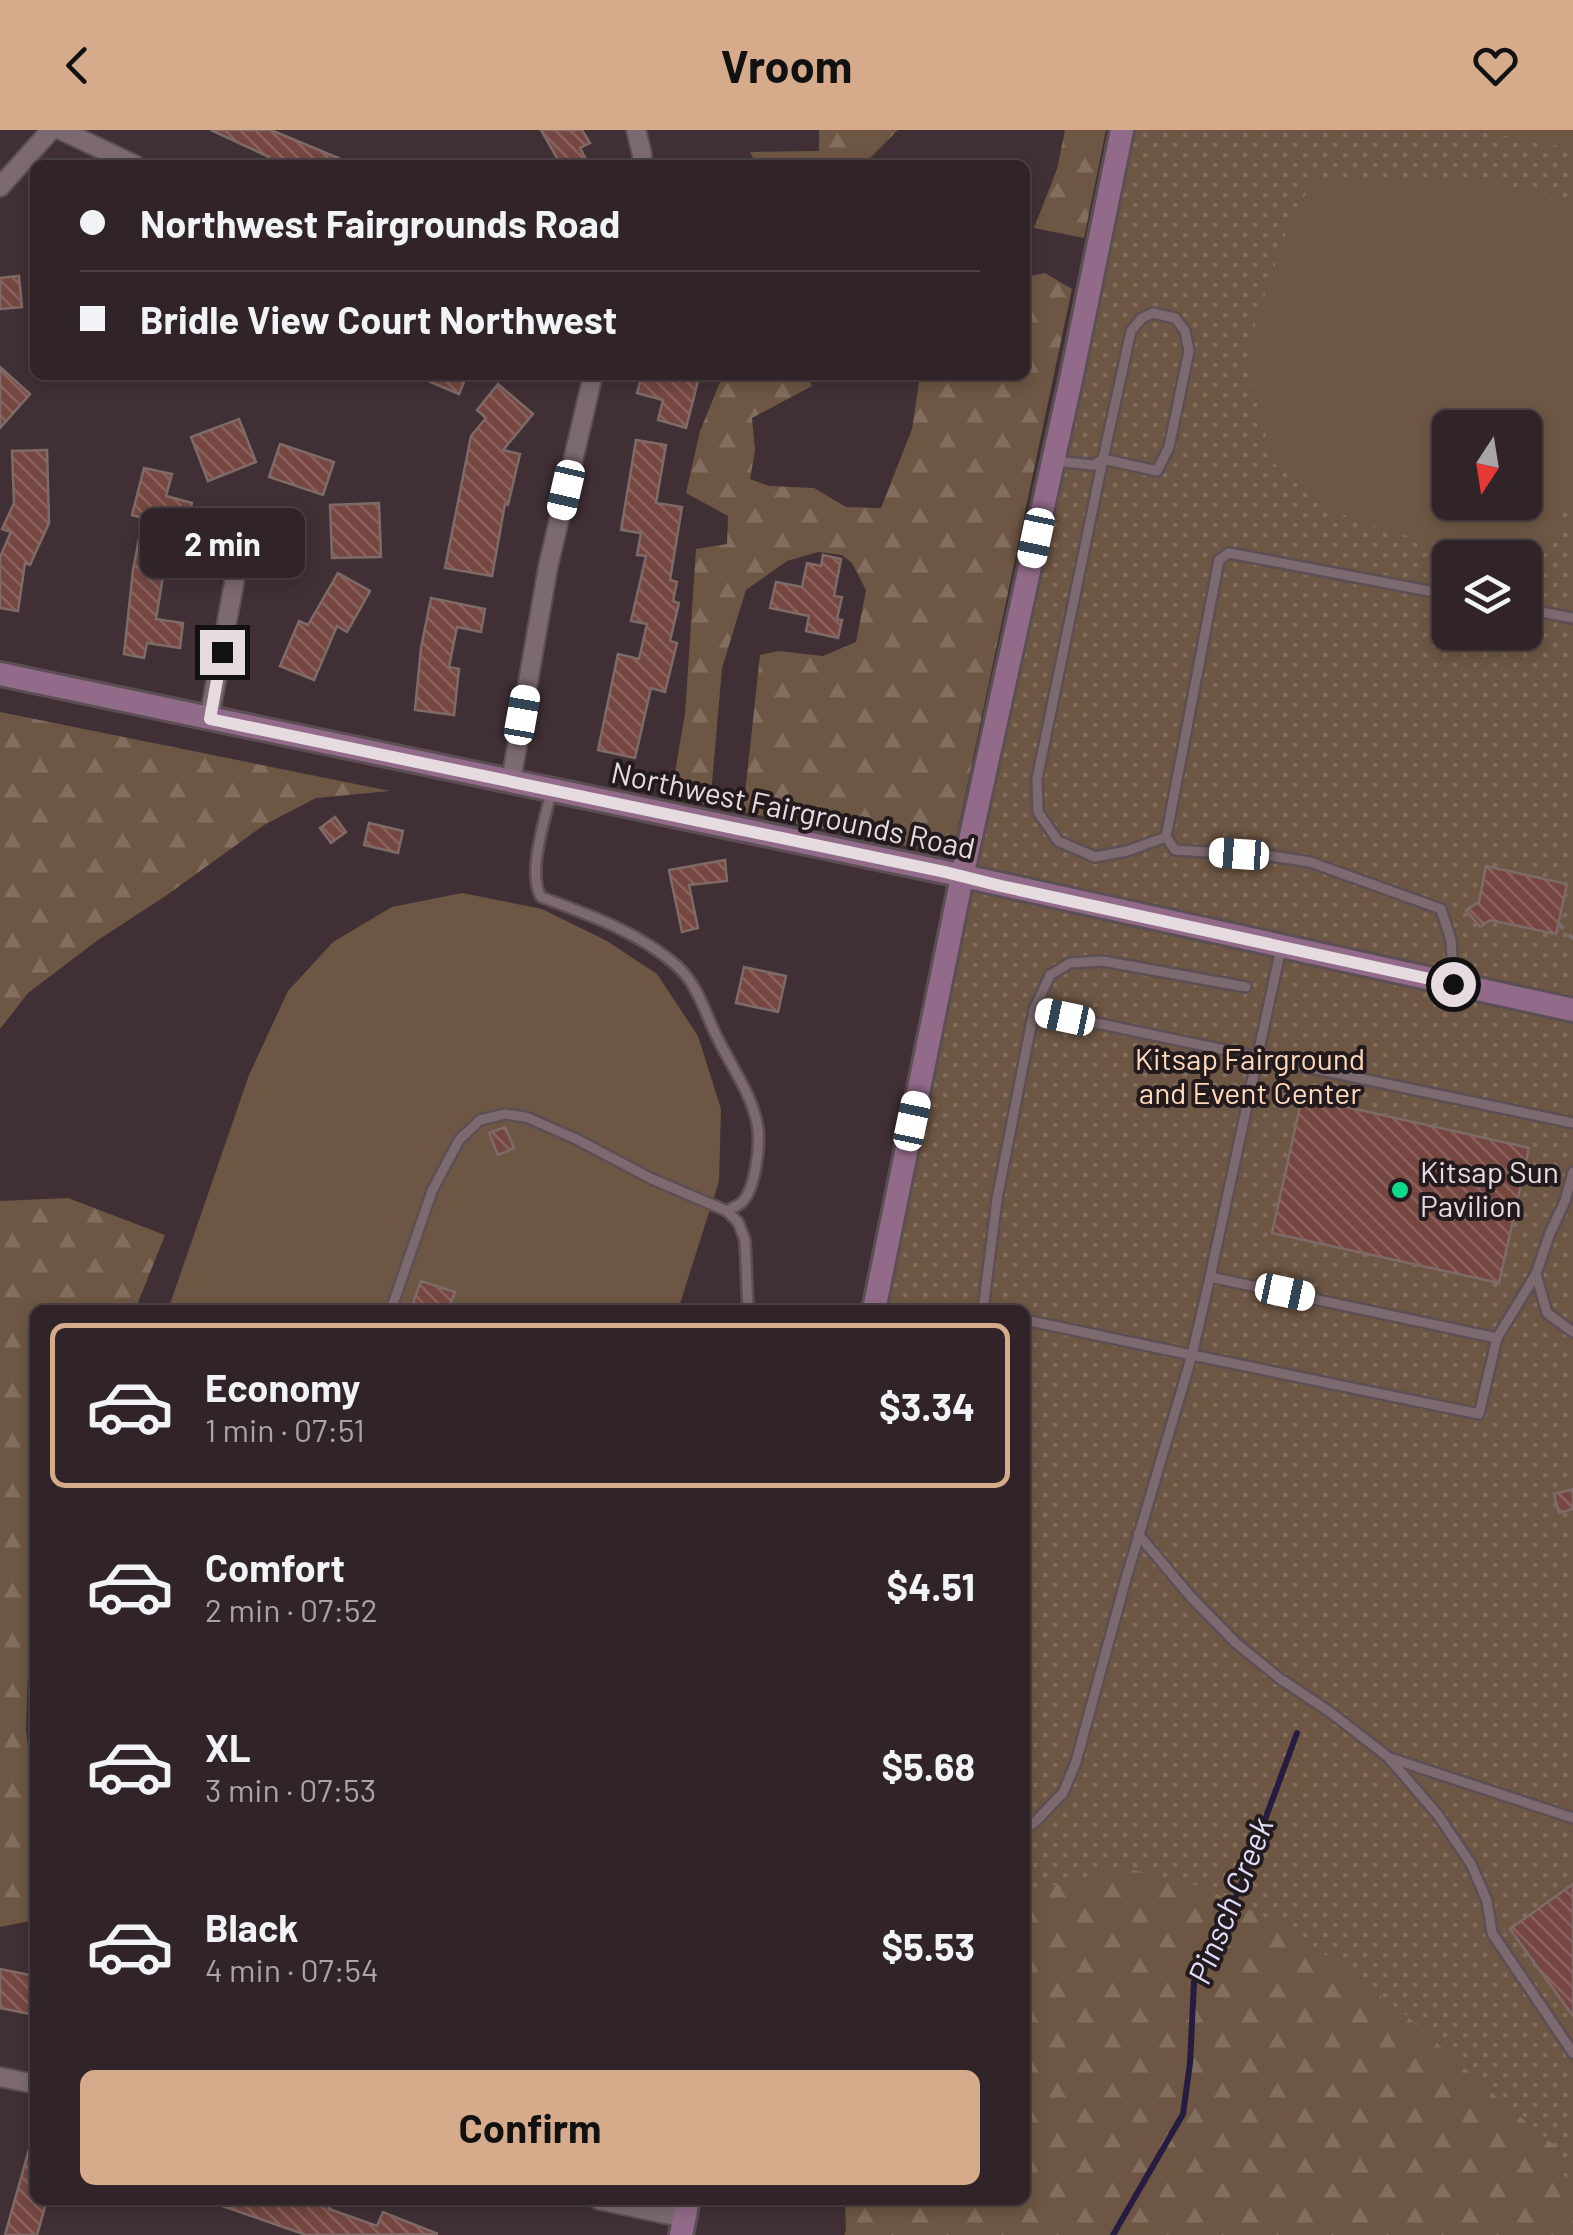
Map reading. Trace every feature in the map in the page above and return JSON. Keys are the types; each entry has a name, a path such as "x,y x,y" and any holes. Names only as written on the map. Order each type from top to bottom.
{"main road":[{"path":"875,1305 1122,130"},
{"name":"Northwest Fairgrounds Road","path":"0,674 1573,1010"}],"street":[{"path":"0,187 50,130"},
{"path":"61,130 124,160"},
{"path":"636,130 641,160"},
{"path":"511,781 548,568 592,380"},
{"path":"210,719 242,540"},
{"path":"0,2077 30,2083"},
{"path":"623,2205 685,2218"}],"lane":[{"path":"1053,460 1094,465 1102,459 1157,471 1169,447 1189,351 1185,331 1175,318 1153,313 1142,318 1131,331 1102,459 1037,779 1038,812 1058,841 1095,857 1166,837"},
{"path":"1432,592 1230,554 1219,560 1166,837 1175,850 1310,862 1441,909 1451,940 1453,984"},
{"path":"1542,612 1573,618"},
{"path":"552,790 536,870 536,888 541,897 630,935 679,968 695,987 747,1094 758,1124 756,1164 743,1202 728,1211"},
{"path":"1030,1826 1063,1793 1076,1762 1192,1355 1281,947"},
{"path":"984,1305 997,1198 1034,1010 1050,975 1070,963 1103,962 1246,988"},
{"path":"1034,1010 1573,1124"},
{"path":"393,1305 432,1190 459,1140 480,1120 505,1114 526,1116 652,1179 728,1211 738,1222 745,1240 748,1305"},
{"path":"1030,1321 1479,1414 1498,1338 1536,1274 1573,1172"},
{"path":"1536,1274 1548,1313 1573,1332"},
{"path":"1210,1277 1498,1338"},
{"path":"1138,1534 1236,1643 1388,1758 1438,1815 1471,1864 1487,1901 1492,1932 1573,2054"},
{"path":"1388,1758 1573,1818"}],"path":[{"path":"1558,923 1573,938"}],"green space":[{"path":"819,130 898,130 868,160 754,160 750,152 819,151"},
{"path":"1065,130 1106,130 1084,238 1034,228 1057,169"},
{"name":"Kitsap Fairground and Event Center","path":"1122,130 1573,130 1573,2235 1030,2156 1030,1305 875,1305"},
{"path":"1475,130 1573,130 1573,149"},
{"path":"1315,179 1483,181 1573,199 1573,485 1549,546 1542,546 1542,540 1432,540 1397,534 1344,515 1300,486 1274,463 1255,396 1251,362 1255,324 1290,221"},
{"path":"1045,273 1072,289 956,839 921,849 743,812 760,655 779,651 823,656 856,642 866,590 852,563 842,555 818,552 787,561 746,590 722,668 710,806 671,795 685,714 696,549 727,544 728,516 686,493 700,431 721,380 809,380 812,386 752,418 755,450 750,479 769,486 814,488 846,507 881,508 912,429 919,380 1030,380 1030,276"},
{"path":"0,712 390,791 316,798 264,825 28,993 0,1029"},
{"path":"462,893 542,909 607,941 657,974 698,1036 721,1109 719,1181 680,1305 170,1305 249,1075 288,991 333,942 392,907"},
{"path":"68,1198 165,1235 137,1305 30,1305 30,1638 26,1730 30,1762 30,1921 0,1927 0,1201"},
{"path":"1122,1867 1202,1887 1293,1931 1400,2010 1553,2144 1573,2193 1573,2235 844,2235 845,2205 1030,2205 1030,1893"}],"building":[{"path":"211,130 271,130 343,160 268,160 269,157"},
{"path":"541,130 582,130 590,143 580,148 586,160 558,160"},
{"path":"19,276 22,307 0,309 0,278"},
{"path":"0,367 30,394 0,428"},
{"path":"426,380 465,380 459,394"},
{"path":"641,380 698,380 686,428 658,420 663,400 637,393"},
{"path":"498,384 533,414 503,450 520,454 508,505 505,504 492,576 445,568 471,436 486,418 477,410"},
{"path":"239,419 256,462 208,481 191,437"},
{"path":"636,440 666,445 656,503 682,507 670,580 677,582 673,601 679,603 670,641 677,643 665,692 651,688 635,758 598,750 618,654 639,659 647,624 631,621 646,556 637,555 641,533 621,530"},
{"path":"280,444 334,462 323,495 269,477"},
{"path":"47,450 49,523 30,565 25,563 18,611 0,608 0,557 11,532 2,529 14,503 12,451"},
{"path":"144,468 172,474 166,496 192,503 185,529 179,527 171,565 165,564 156,619 183,623 180,648 147,643 144,658 124,654 143,518 132,515"},
{"path":"379,503 381,557 332,558 330,505"},
{"path":"823,555 841,559 834,596 842,597 838,638 806,631 809,616 770,608 776,582 802,587 807,563 821,566"},
{"path":"338,573 370,591 347,632 337,626 314,680 280,666 299,621 308,625"},
{"path":"431,598 485,609 481,632 457,627 449,667 459,669 454,715 415,710"},
{"path":"335,817 346,832 331,843 320,828"},
{"path":"369,823 403,831 398,853 364,845"},
{"path":"725,860 727,881 689,885 698,928 682,932 669,870"},
{"path":"1486,866 1567,884 1556,934 1490,920 1480,927 1466,910 1479,902"},
{"path":"744,967 786,976 778,1012 736,1003"},
{"name":"Kitsap Sun Pavilion","path":"1302,1097 1529,1148 1499,1283 1272,1233"},
{"path":"505,1127 514,1148 498,1155 489,1133"},
{"path":"421,1281 455,1292 450,1305 413,1303"},
{"path":"1573,1489 1573,1509 1559,1513 1554,1494"},
{"path":"1573,1884 1573,2016 1510,1929"},
{"path":"0,1969 30,1975 30,2014 0,2008"},
{"path":"30,2146 30,2205 46,2205 37,2235 5,2235"},
{"path":"220,2205 331,2205 329,2209 377,2226 383,2212 438,2234 306,2235"}],"waterway":[{"name":"Pinsch Creek","path":"1113,2235 1183,2114 1194,1982 1239,1890 1297,1733"}],"place":[{"name":"Kitsap Sun Pavilion","path":"1400,1190"}],"route":[{"path":"222,652 210,719 945,872 1453,984"}]}
